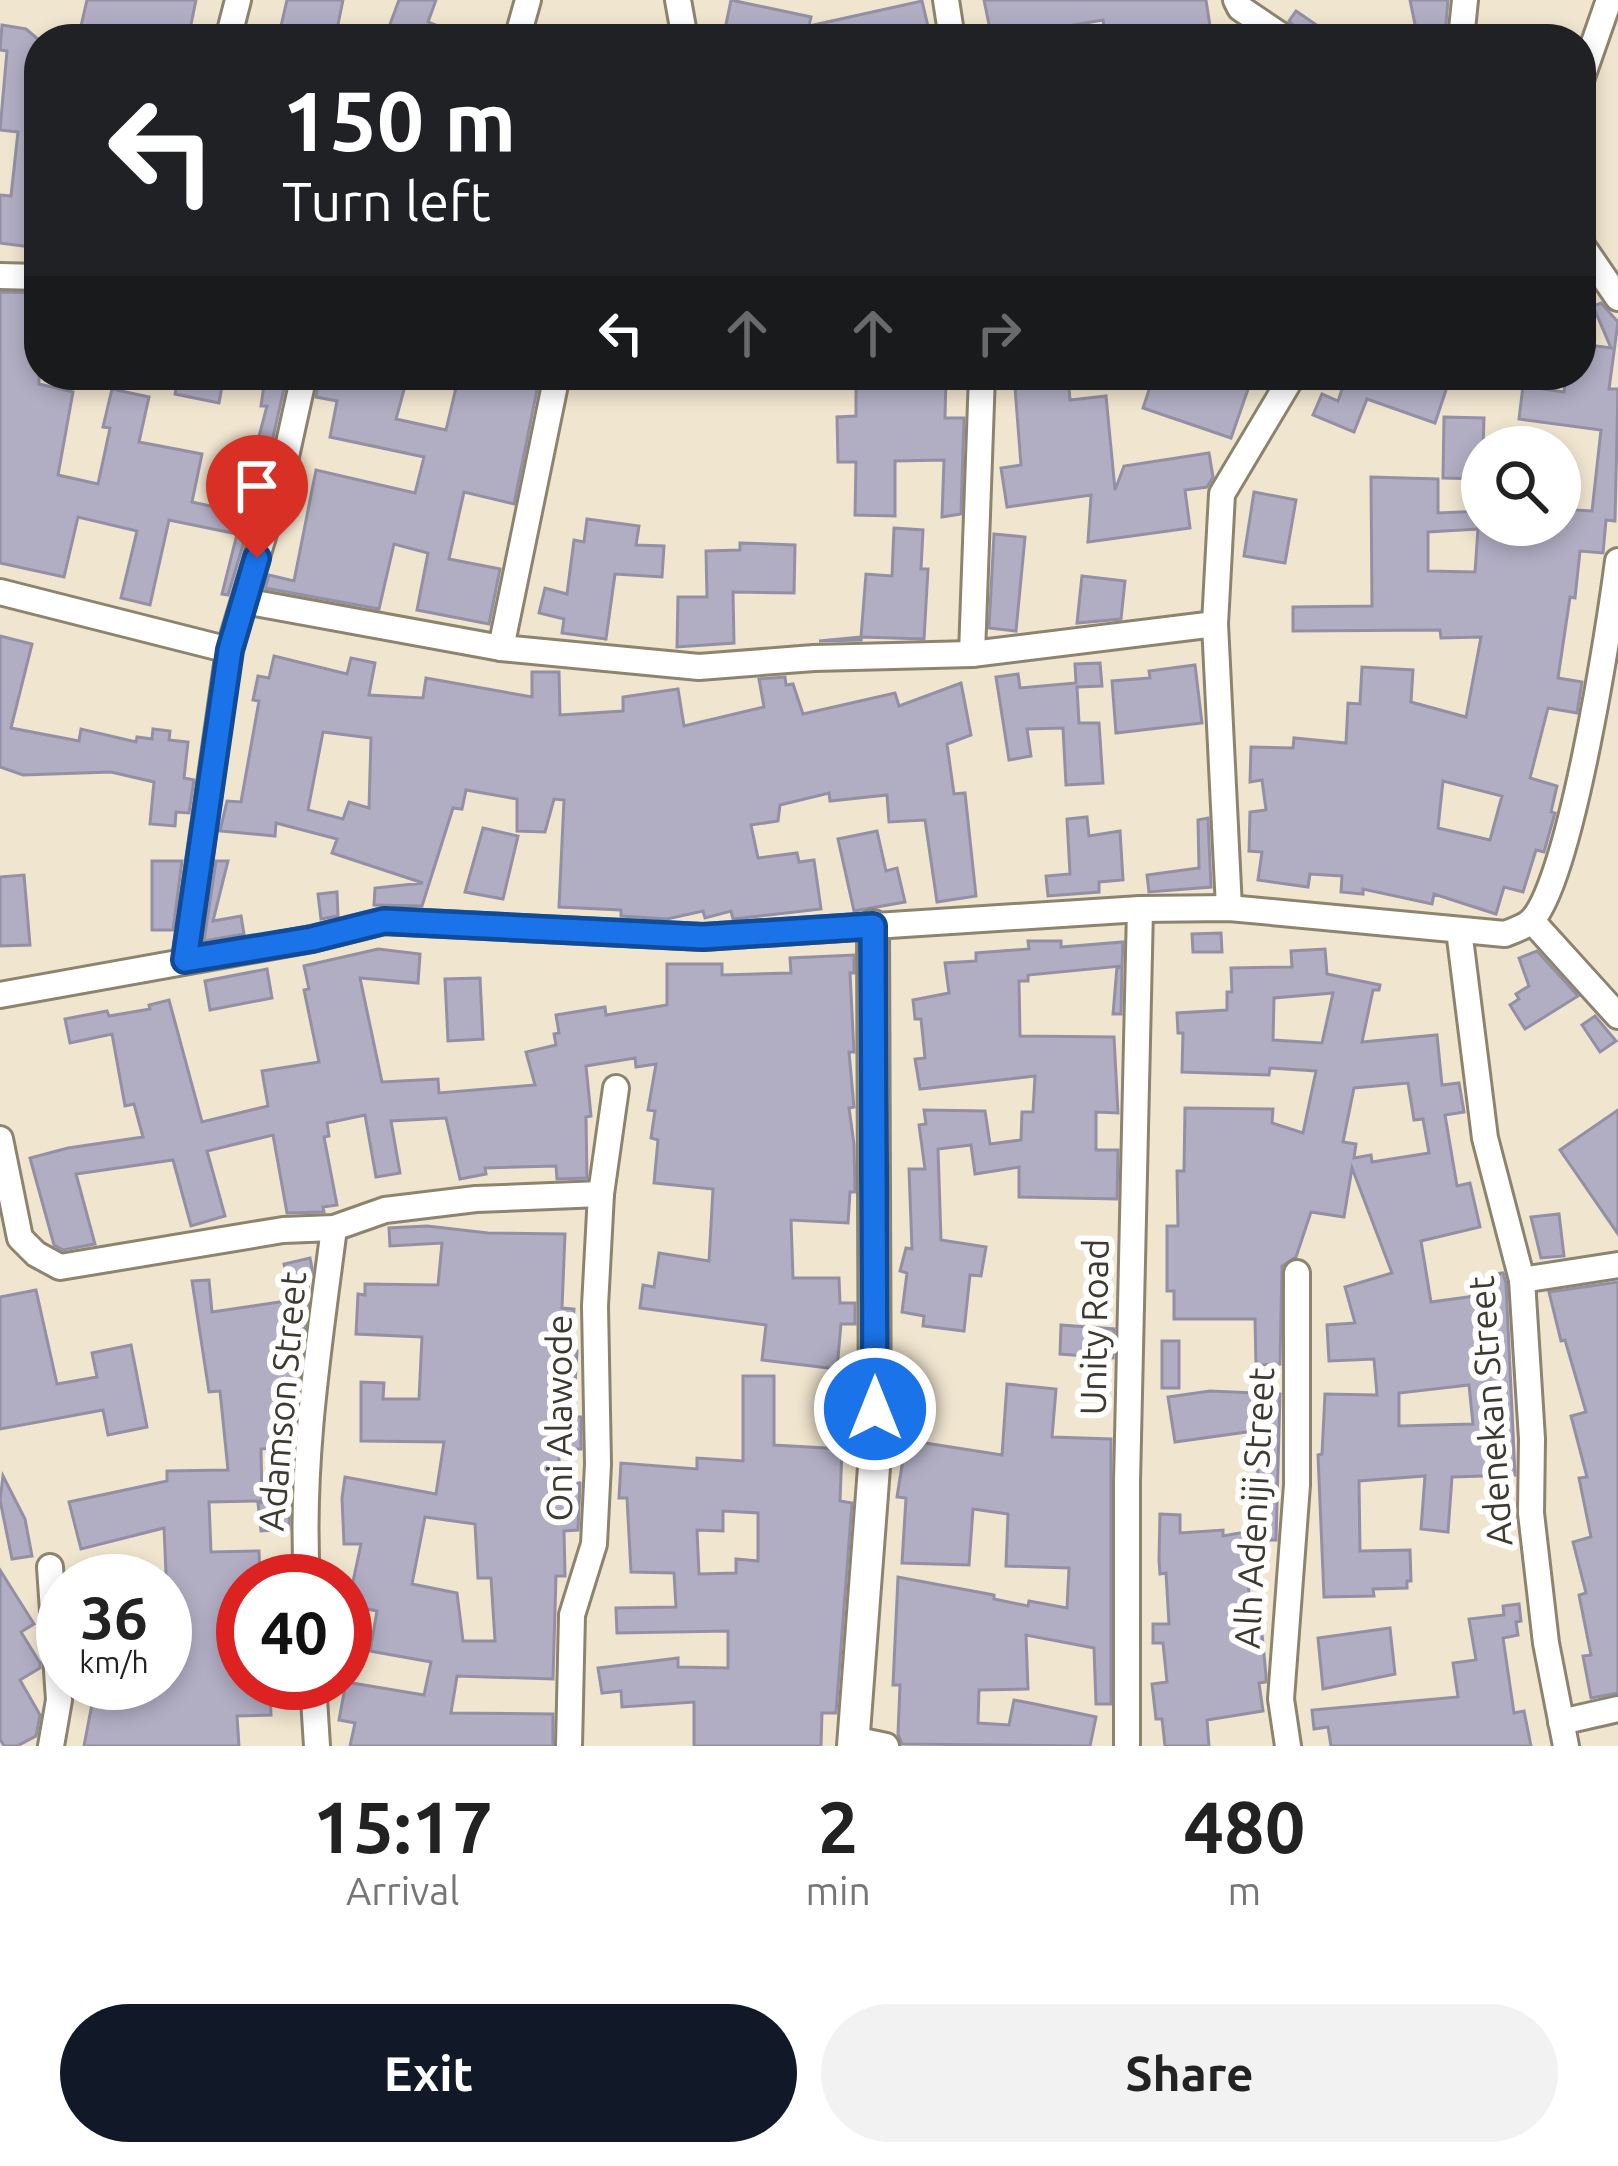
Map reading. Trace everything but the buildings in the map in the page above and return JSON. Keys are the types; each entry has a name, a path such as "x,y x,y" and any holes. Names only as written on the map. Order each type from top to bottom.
{"street":[{"path":"1236,0 1264,24"},
{"path":"1596,37 1609,0"},
{"path":"1596,266 1618,298"},
{"path":"185,960 230,650 283,470 301,390"},
{"path":"501,648 554,390"},
{"path":"972,654 981,390"},
{"path":"1229,908 1215,624 1222,494 1284,390"},
{"path":"0,995 312,939 384,921 703,937 1140,909 1229,908 1505,934 1532,921 1555,871 1613,633 1618,561"},
{"path":"0,592 230,650"},
{"path":"244,602 501,648 699,668 814,658 972,654 1215,624"},
{"name":"Unity Road","path":"1127,1746 1127,1483 1140,909"},
{"path":"1532,921 1618,1016"},
{"path":"873,926 875,1454 853,1742 886,1746"},
{"name":"Adenekan Street","path":"1459,930 1485,1138 1522,1280 1532,1513 1546,1643 1564,1734"},
{"name":"Oni Alawode","path":"568,1746 572,1615 595,1524 595,1306 601,1194 616,1088"},
{"path":"0,1139 20,1238 60,1267 283,1229 334,1228 385,1210 476,1199 601,1194"},
{"name":"Adamson Street","path":"305,1554 314,1384 334,1228"},
{"path":"1522,1280 1618,1264"},
{"name":"Alh Adeniji Street","path":"1288,1746 1281,1699 1297,1485 1297,1274"},
{"path":"1564,1734 1618,1709"},
{"path":"51,1746 56,1710"},
{"path":"315,1710 317,1746"}],"route":[{"path":"257,558 230,650 185,960 312,939 384,921 703,937 873,926 875,1409"}]}
